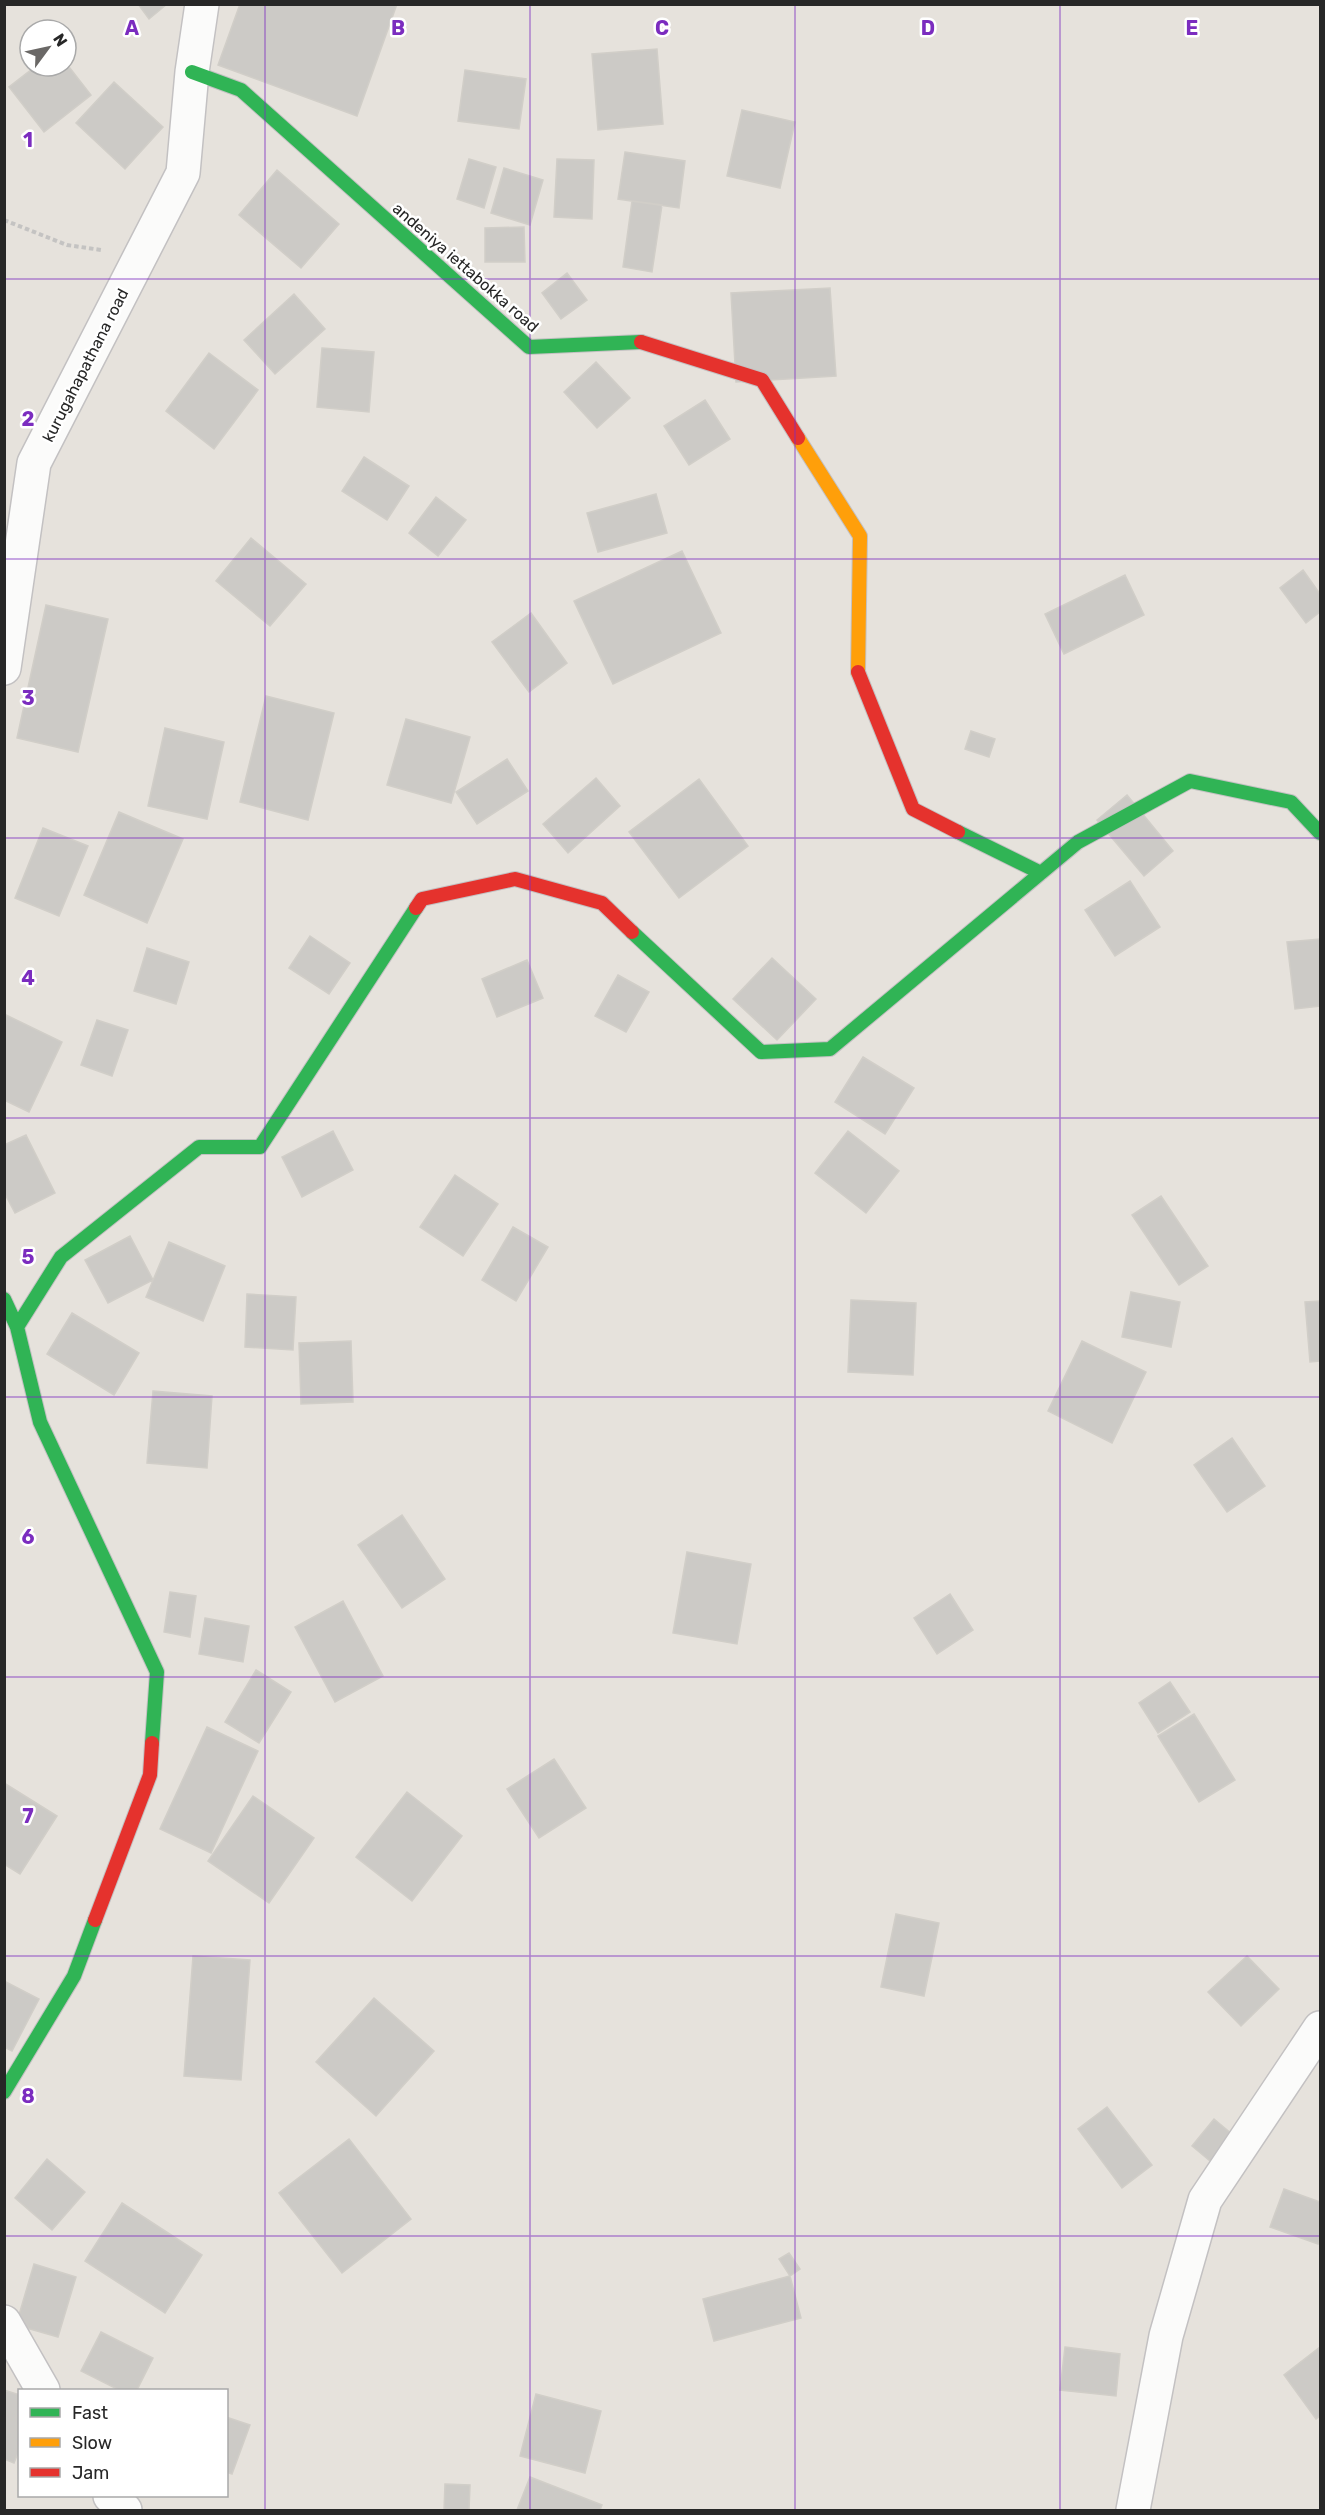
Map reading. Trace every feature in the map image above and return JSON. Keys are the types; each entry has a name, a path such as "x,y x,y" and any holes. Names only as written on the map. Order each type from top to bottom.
{"street":[{"name":"kurugahapathana road","path":"4,668 34,463 183,173 192,72 202,4"},
{"name":"andeniya iettabokka road","path":"192,72 241,90 529,347 645,342 762,380 860,536 858,673 913,809 1041,873"},
{"path":"17,1328 61,1257 199,1147 260,1147 422,899 515,879 602,903 761,1052 830,1049 1078,842 1190,782 1291,802 1320,833"},
{"path":"4,1299 17,1328 40,1422 157,1672 150,1775 74,1976 4,2092"},
{"path":"1133,2511 1166,2336 1205,2200 1320,2028"},
{"path":"4,2322 42,2389"},
{"path":"111,2497 124,2511"}],"path":[{"path":"4,220 67,245 141,256"}],"building":[{"path":"138,4 167,4 149,19"},
{"path":"240,4 397,4 357,116 218,65"},
{"path":"657,49 663,124 598,130 592,54"},
{"path":"465,70 526,79 519,129 458,121"},
{"path":"21,78 78,78 91,95 44,132 9,87"},
{"path":"114,82 163,127 125,169 76,123"},
{"path":"742,110 795,122 780,188 727,176"},
{"path":"625,152 685,161 679,208 618,199"},
{"path":"469,159 496,167 484,208 457,199"},
{"path":"557,159 594,160 592,219 554,217"},
{"path":"504,168 543,180 530,225 491,213"},
{"path":"277,170 339,224 301,268 239,215"},
{"path":"632,201 662,205 652,272 623,267"},
{"path":"524,227 525,262 485,262 485,228"},
{"path":"567,273 587,300 561,319 542,293"},
{"path":"830,288 836,376 736,382 731,293"},
{"path":"294,294 325,329 275,374 244,340"},
{"path":"322,348 374,352 369,412 317,407"},
{"path":"209,353 258,390 214,449 166,411"},
{"path":"596,362 630,398 597,428 564,392"},
{"path":"705,400 730,439 689,465 664,426"},
{"path":"364,457 409,486 387,520 342,491"},
{"path":"656,494 667,533 598,552 587,513"},
{"path":"436,497 466,520 438,556 409,533"},
{"path":"251,538 306,584 270,626 216,581"},
{"path":"682,551 721,633 613,684 574,601"},
{"path":"1303,570 1320,594 1320,612 1306,623 1280,588"},
{"path":"1125,575 1144,615 1064,654 1045,614"},
{"path":"46,605 108,619 78,752 17,738"},
{"path":"531,613 567,663 529,692 492,642"},
{"path":"266,696 334,713 308,820 240,802"},
{"path":"406,719 470,737 451,803 387,785"},
{"path":"165,728 224,742 207,819 148,806"},
{"path":"971,731 995,739 989,757 965,749"},
{"path":"507,759 528,791 477,824 456,792"},
{"path":"596,778 620,806 568,853 543,824"},
{"path":"699,779 748,846 679,898 629,832"},
{"path":"1127,795 1173,851 1144,876 1097,820"},
{"path":"119,812 183,839 147,923 84,895"},
{"path":"43,828 88,846 59,916 15,898"},
{"path":"1130,881 1160,927 1115,956 1085,910"},
{"path":"310,936 350,963 329,994 289,968"},
{"path":"1320,939 1320,1006 1295,1009 1287,942"},
{"path":"147,948 189,962 176,1004 134,991"},
{"path":"772,958 816,999 777,1040 733,999"},
{"path":"527,960 543,998 497,1017 482,979"},
{"path":"618,975 649,992 626,1032 595,1016"},
{"path":"4,1014 62,1042 29,1112 4,1100"},
{"path":"97,1020 128,1030 112,1076 81,1065"},
{"path":"863,1057 914,1088 885,1134 835,1102"},
{"path":"333,1131 353,1170 302,1197 282,1157"},
{"path":"848,1131 899,1171 866,1213 815,1173"},
{"path":"26,1135 55,1193 15,1213 4,1192 4,1145"},
{"path":"455,1175 498,1204 463,1256 420,1227"},
{"path":"1161,1196 1208,1266 1179,1285 1132,1215"},
{"path":"513,1227 548,1247 516,1301 482,1280"},
{"path":"130,1236 153,1280 108,1303 85,1260"},
{"path":"169,1242 225,1266 203,1321 146,1297"},
{"path":"1131,1292 1180,1302 1171,1347 1122,1337"},
{"path":"247,1294 296,1297 293,1350 245,1347"},
{"path":"851,1300 916,1303 913,1375 848,1372"},
{"path":"1320,1301 1320,1361 1310,1362 1305,1302"},
{"path":"72,1313 139,1353 114,1395 47,1354"},
{"path":"351,1341 353,1402 301,1404 299,1343"},
{"path":"1082,1341 1146,1372 1112,1443 1048,1411"},
{"path":"153,1391 212,1396 207,1468 147,1463"},
{"path":"1232,1438 1265,1486 1227,1512 1194,1465"},
{"path":"402,1515 445,1579 402,1608 358,1545"},
{"path":"687,1552 751,1564 737,1644 673,1633"},
{"path":"170,1592 196,1596 190,1637 164,1632"},
{"path":"950,1594 973,1630 937,1654 914,1618"},
{"path":"343,1601 383,1676 335,1702 295,1627"},
{"path":"205,1618 249,1626 243,1662 199,1654"},
{"path":"256,1670 291,1692 259,1743 225,1722"},
{"path":"1170,1682 1190,1712 1158,1733 1139,1703"},
{"path":"1194,1714 1235,1780 1199,1802 1158,1736"},
{"path":"207,1727 258,1751 211,1853 160,1829"},
{"path":"554,1759 586,1808 539,1838 507,1789"},
{"path":"4,1783 57,1816 20,1874 4,1864"},
{"path":"407,1792 462,1836 412,1901 356,1857"},
{"path":"253,1796 314,1838 269,1903 208,1861"},
{"path":"896,1914 939,1923 924,1996 881,1987"},
{"path":"193,1956 250,1960 241,2080 184,2076"},
{"path":"1247,1956 1279,1989 1241,2026 1208,1992"},
{"path":"4,1981 39,1999 12,2051 4,2047"},
{"path":"374,1998 434,2051 376,2116 316,2062"},
{"path":"1107,2107 1152,2165 1122,2188 1078,2129"},
{"path":"1214,2119 1244,2144 1222,2171 1192,2146"},
{"path":"349,2139 411,2219 342,2273 279,2193"},
{"path":"47,2159 85,2192 52,2230 15,2198"},
{"path":"1284,2189 1320,2202 1318,2244 1270,2227"},
{"path":"122,2203 202,2255 165,2313 85,2261"},
{"path":"789,2253 800,2269 790,2276 779,2259"},
{"path":"34,2264 76,2277 58,2337 16,2325"},
{"path":"790,2276 801,2318 714,2341 703,2299"},
{"path":"101,2332 153,2358 138,2389 117,2389 81,2371"},
{"path":"1065,2347 1120,2354 1116,2396 1060,2390"},
{"path":"1320,2347 1320,2416 1316,2419 1284,2375"},
{"path":"4,2390 18,2394 18,2453 14,2463 4,2459"},
{"path":"536,2394 601,2411 585,2473 520,2456"},
{"path":"228,2418 250,2425 232,2474 228,2473"},
{"path":"530,2477 602,2505 600,2510 517,2510"},
{"path":"445,2484 470,2485 469,2510 444,2510"}],"traffic: fast":[{"path":"192,72 241,90 529,347 641,342"},
{"path":"632,932 761,1052 830,1049 1078,842 1190,781 1291,802 1320,833"},
{"path":"958,832 1041,873"},
{"path":"17,1327 61,1257 199,1147 260,1147 416,908"},
{"path":"4,1299 17,1327 40,1422 157,1672 152,1743"},
{"path":"4,2092 74,1976 95,1920"}],"traffic: slow":[{"path":"798,438 860,536 858,672"}],"traffic: jam":[{"path":"641,342 762,380 798,438"},
{"path":"858,672 913,809 958,832"},
{"path":"416,908 422,899 515,879 602,903 632,932"},
{"path":"95,1920 150,1775 152,1743"}]}
